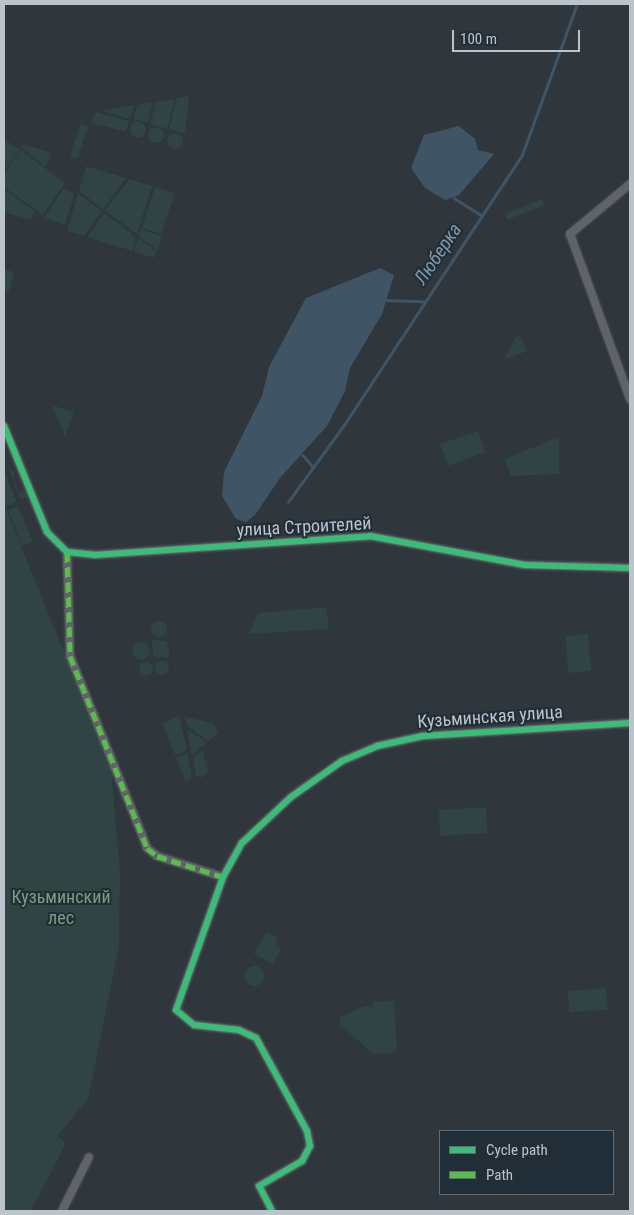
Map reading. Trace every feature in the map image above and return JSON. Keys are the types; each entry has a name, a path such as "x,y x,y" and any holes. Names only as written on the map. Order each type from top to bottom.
{"street":[{"path":"630,184 570,234 630,400"},
{"path":"4,426 48,532 67,552 70,656 147,848 157,856 223,877"},
{"name":"улица Строителей","path":"67,552 94,555 370,536 531,566 630,568"},
{"name":"Кузьминская улица","path":"272,1211 259,1186 302,1161 310,1146 307,1130 256,1038 239,1030 194,1025 178,1016 176,1004 223,877 242,843 271,813 342,761 377,746 423,736 630,723"},
{"path":"62,1211 89,1157"}],"green space":[{"path":"189,96 185,134 169,129 177,98"},
{"path":"175,99 167,129 150,124 156,102"},
{"path":"153,102 148,123 133,119 137,105"},
{"path":"134,105 130,119 101,111"},
{"path":"95,112 129,121 126,132 92,123"},
{"path":"138,122 146,130 138,138 130,130"},
{"path":"80,124 88,126 78,158 70,156"},
{"path":"153,127 159,127 164,132 162,141 153,143 148,138 148,132"},
{"path":"172,133 178,133 183,138 181,147 172,149 167,144 167,138"},
{"path":"6,140 20,150 6,169 4,147"},
{"path":"23,144 51,153 46,167 22,148"},
{"path":"21,150 65,183 43,215 4,187 4,173"},
{"path":"86,166 126,178 103,209 79,191"},
{"path":"129,179 152,186 137,234 105,211"},
{"path":"155,187 175,193 161,234 142,228"},
{"path":"64,188 74,195 65,225 44,218"},
{"path":"4,189 34,211 31,220 4,212"},
{"path":"78,194 102,211 84,236 67,231"},
{"path":"542,199 545,205 507,220 505,214"},
{"path":"104,213 136,237 132,251 87,237"},
{"path":"140,229 162,236 158,251 138,236"},
{"path":"138,238 156,251 154,258 134,252"},
{"path":"4,269 14,272 8,295 4,286"},
{"path":"520,336 527,351 504,360 515,338"},
{"path":"52,405 74,412 65,437"},
{"path":"478,431 486,452 448,466 440,444"},
{"path":"559,437 559,474 511,476 504,459"},
{"path":"4,454 11,471 17,471 13,476 19,493 27,491 30,496 20,500"},
{"path":"4,471 17,502 6,506 4,501"},
{"name":"Кузьминский лес","path":"4,504 111,768 120,872 119,945 88,1099 57,1136 66,1143 31,1211 4,1211"},
{"path":"18,506 33,542 22,546 8,510"},
{"path":"326,607 329,629 249,634 258,613"},
{"path":"159,621 165,623 167,629 165,635 159,637 153,635 151,629 153,623"},
{"path":"588,634 591,671 568,673 566,636"},
{"path":"152,640 167,641 170,658 153,656"},
{"path":"141,642 147,645 150,651 147,657 141,660 135,657 132,651 135,645"},
{"path":"159,661 165,661 169,668 165,675 159,675 155,671 155,665"},
{"path":"143,662 149,662 153,669 149,676 143,676 139,672 139,666"},
{"path":"179,716 187,750 175,755 162,723"},
{"path":"184,716 214,724 218,733 209,741 188,727"},
{"path":"187,730 207,742 192,756"},
{"path":"203,750 208,772 201,778 196,776 193,758"},
{"path":"187,753 192,777 186,782 176,758"},
{"path":"486,807 487,833 440,836 439,810"},
{"path":"266,932 278,938 275,945 281,949 273,964 254,954"},
{"path":"251,966 259,966 265,972 265,980 259,986 251,986 245,980 245,972"},
{"path":"606,988 608,1010 569,1012 568,991"},
{"path":"394,1001 397,1049 392,1053 373,1054 340,1025 340,1017 365,1006 373,1008 373,1002"}],"water":[{"path":"459,126 475,139 478,150 494,154 459,195 445,200 425,188 411,168 424,135"},
{"path":"380,268 394,275 382,314 350,368 345,391 327,426 280,478 255,515 246,522 236,519 222,496 224,472 262,396 269,367 306,298"}],"waterway":[{"name":"Люберка","path":"288,502 344,425 522,155 577,4"},
{"path":"454,198 481,215"},
{"path":"385,300 423,301"},
{"path":"303,455 313,467"}],"marked path":[{"path":"67,552 70,656 147,848 157,856 223,877"}],"cycle path":[{"path":"4,426 47,532 67,552 94,555 370,536 525,565 630,568"},
{"path":"272,1211 259,1186 302,1161 310,1146 307,1131 256,1038 239,1030 194,1025 176,1010 223,877 242,843 291,797 342,761 377,746 423,736 630,723"}]}
